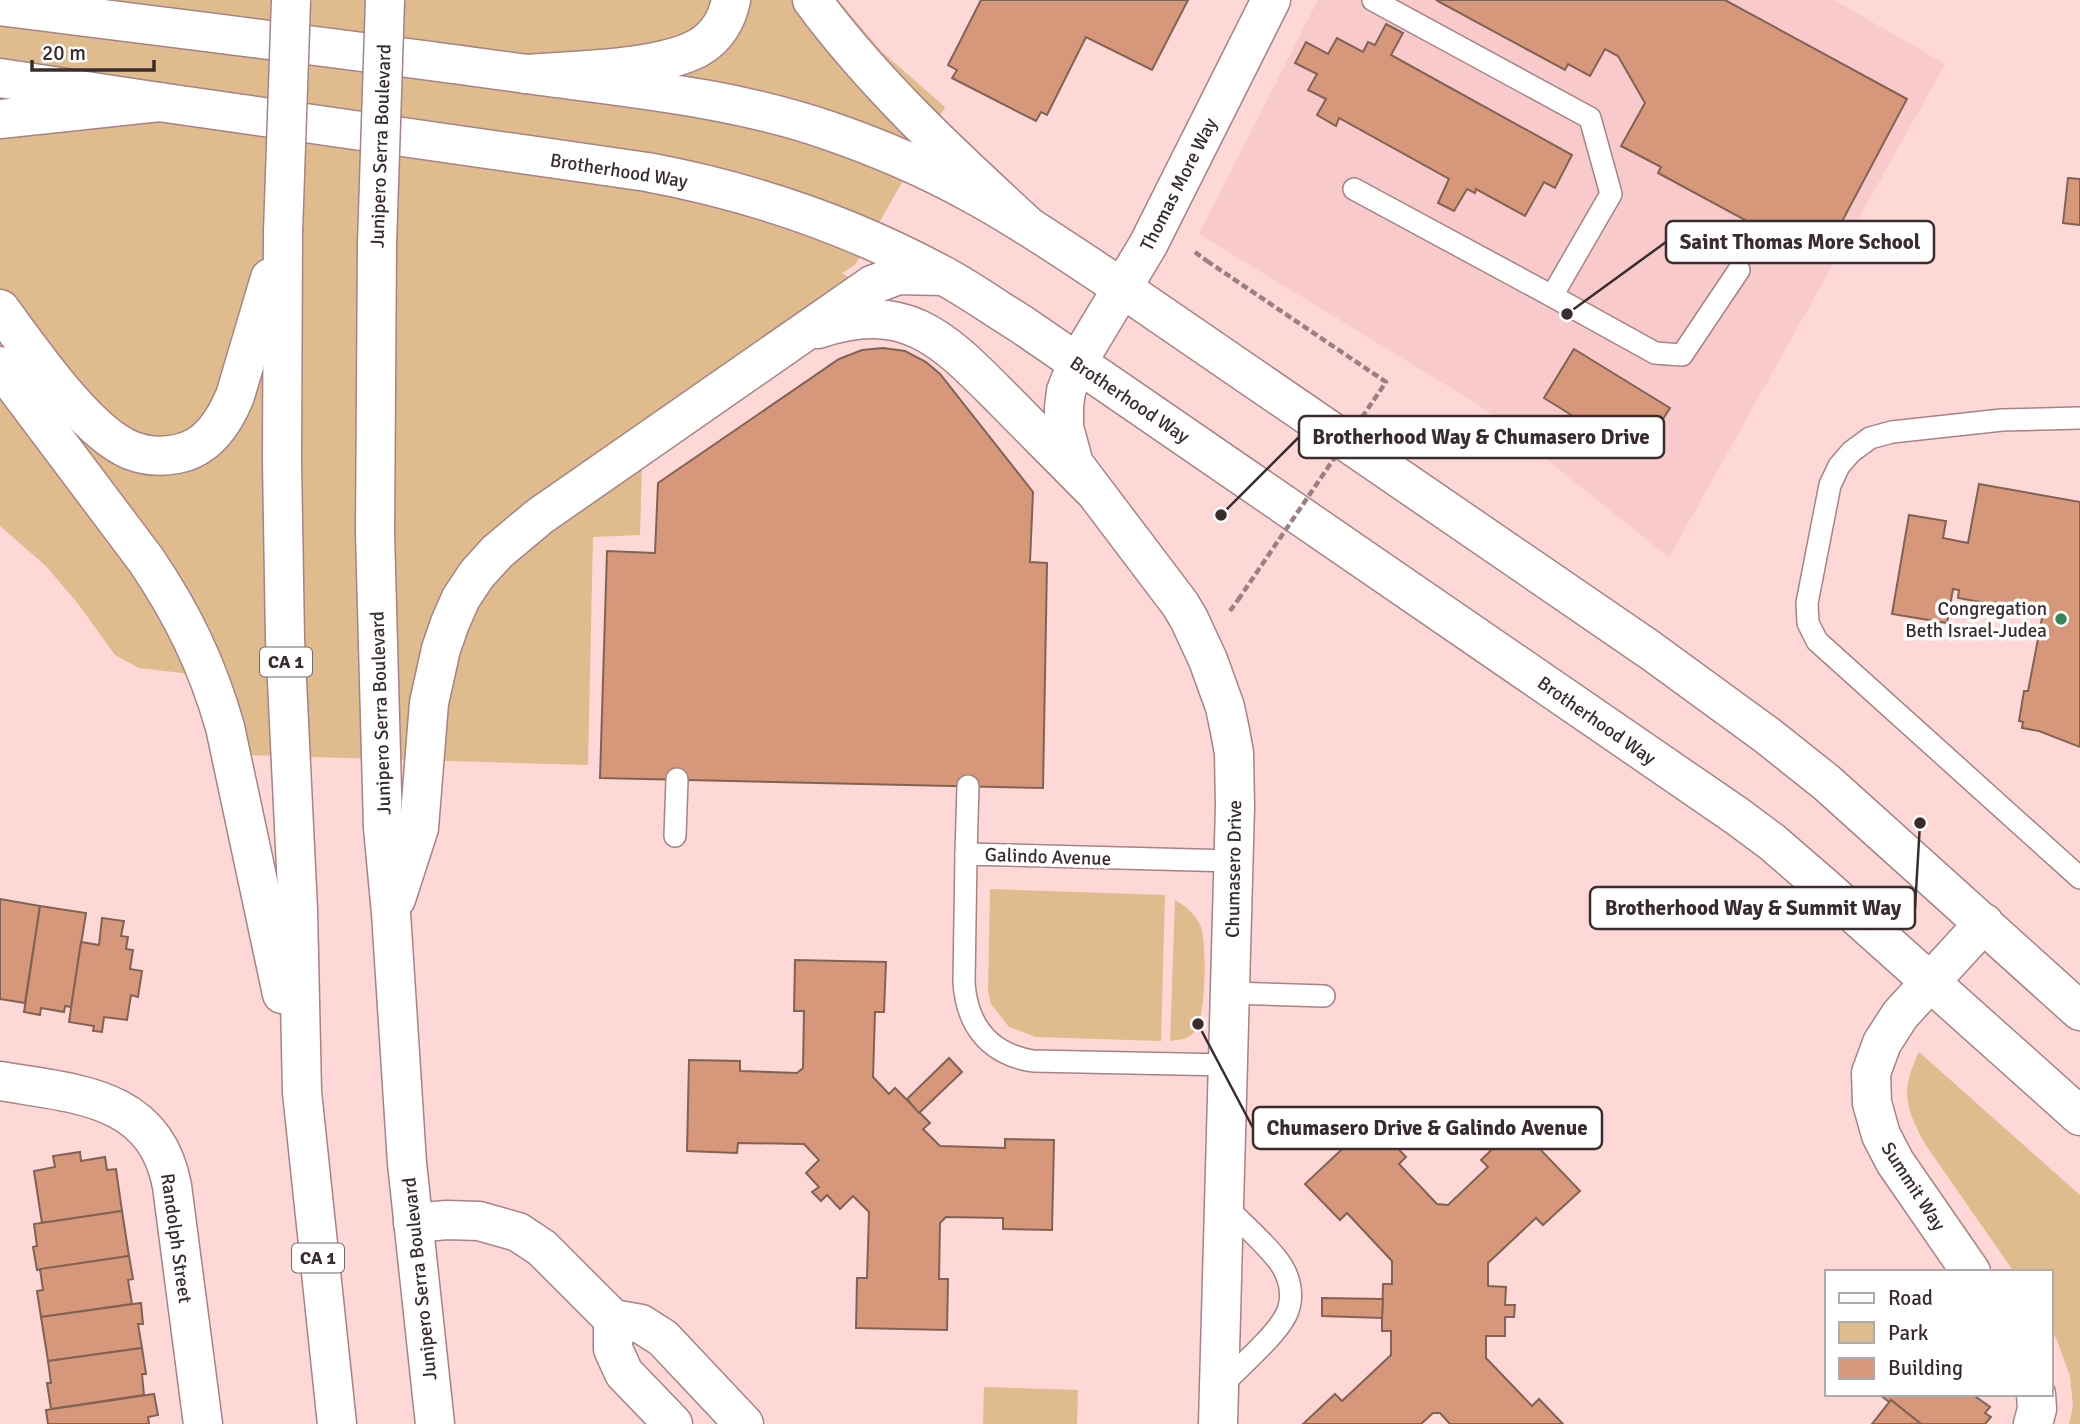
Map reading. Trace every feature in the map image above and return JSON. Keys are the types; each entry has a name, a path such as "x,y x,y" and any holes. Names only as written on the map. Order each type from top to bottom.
{"main road":[{"name":"CA 1","path":"292,0 284,232 282,461 285,626 298,910 302,1092 337,1424"},
{"name":"Junipero Serra Boulevard","path":"385,0 377,244 375,520 383,828 407,1163 435,1424"},
{"path":"525,74 635,65 662,61 685,53 699,47 717,31 726,18 731,0"},
{"path":"812,0 894,97 1027,225"},
{"name":"Thomas More Way","path":"1077,363 1148,245 1270,0"},
{"path":"0,6 700,98 788,118 892,155 934,174 1027,225 1122,288 1709,691 1827,783 2080,1011"},
{"name":"Brotherhood Way","path":"0,78 646,172 692,181 759,200 821,222 885,247 944,276 1077,363 1745,822 1798,864 2080,1116"},
{"path":"0,119 159,102"},
{"path":"0,309 55,380 104,435 132,451 147,455 180,453 195,448 208,439 228,413 284,232"},
{"path":"391,913 419,828 426,729 436,668 450,623 461,598 477,574 497,552 540,516 881,280 905,274 944,276"},
{"path":"787,343 829,326 866,319 900,323 932,335 965,361 1091,488"},
{"name":"Chumasero Drive","path":"1077,363 1066,391 1064,407 1064,427 1074,464 1189,619 1225,707 1234,753 1218,1424"},
{"path":"0,366 146,560 180,612 205,666 233,757 302,1092"},
{"name":"Summit Way","path":"1970,1270 1895,1162 1881,1135 1872,1103 1871,1073 1882,1043 1900,1015 1984,923"},
{"name":"Randolph Street","path":"0,1081 63,1092 105,1103 141,1124 162,1151 172,1186 203,1424"},
{"path":"413,1223 479,1221 518,1232 542,1248 613,1319 641,1324 663,1338 744,1424"},
{"path":"613,1319 613,1349 624,1373 673,1424"},
{"path":"2033,1424 2037,1409 2036,1396"}],"lane":[{"path":"1373,0 1590,118 1611,194 1552,296"},
{"path":"1354,189 1654,353 1682,355 1739,270"},
{"path":"2080,418 2002,420 1892,432 1870,438 1851,452 1830,485 1807,603 1808,623 1817,641 2080,878"},
{"path":"675,836 677,779"},
{"path":"966,854 968,786"},
{"name":"Galindo Avenue","path":"1228,1065 1032,1061 993,1046 977,1027 965,998 966,854 1233,861"},
{"path":"1230,993 1324,996"},
{"path":"1220,1387 1276,1330 1287,1314 1291,1295 1289,1278 1278,1260 1224,1205"}],"path":[{"path":"1195,252 1386,382 1227,614"}],"shaded area":[{"path":"1318,0 1834,0 1945,64 1669,557 1479,405 1199,234"}],"green space":[{"path":"0,0 838,0 881,51 945,107 855,265 842,273 852,280 643,426 640,535 593,537 588,765 246,755 225,678 139,668 115,655 79,605 46,566 0,526"},
{"path":"990,889 1165,895 1161,1041 1036,1037 1009,1027 991,1004 988,991"},
{"path":"1175,900 1190,911 1201,927 1204,980 1201,1012 1195,1031 1181,1040 1170,1041"},
{"path":"1919,1052 2080,1195 2080,1424 2069,1424 2073,1406 2070,1376 2052,1331 2052,1270 2013,1270 1925,1144 1907,1099 1913,1066"},
{"path":"984,1387 1078,1390 1077,1424 983,1424"}],"building":[{"path":"981,0 1188,0 1152,70 1086,37 1047,115 1041,112 1036,121 952,78 957,70 948,65"},
{"path":"1436,0 1725,0 1907,99 1821,261 1658,173 1661,167 1621,146 1645,103 1618,56 1605,49 1590,76 1568,64 1565,70"},
{"path":"1386,24 1403,33 1391,55 1572,155 1555,188 1544,182 1525,216 1476,189 1475,193 1467,189 1454,211 1438,203 1449,179 1339,118 1336,126 1317,115 1326,99 1308,90 1317,74 1295,63 1306,42 1328,54 1337,38 1363,52 1368,42 1375,45"},
{"path":"2068,178 2080,179 2080,225 2063,223"},
{"path":"883,348 905,351 926,362 940,374 1033,492 1030,562 1047,563 1043,788 600,778 607,551 655,553 658,483 839,359 862,350"},
{"path":"1574,349 1670,408 1639,457 1544,398"},
{"name":"Congregation Beth Israel-Judea","path":"1979,484 2080,502 2080,747 2039,731 2022,728 2023,722 2019,721 2024,691 2028,691 2043,613 1958,598 1959,590 1953,589 1947,623 1892,614 1909,515 1946,521 1943,538 1968,543"},
{"path":"0,899 40,906 25,1003 0,999"},
{"path":"40,906 86,913 71,1007 65,1006 64,1012 41,1008 40,1015 24,1012"},
{"path":"102,918 124,921 121,936 128,937 126,949 133,950 130,969 142,971 138,997 131,995 127,1020 104,1017 102,1032 93,1031 94,1026 69,1022 81,942 99,945"},
{"path":"795,960 886,962 884,1012 875,1012 873,1077 889,1094 895,1088 930,1123 923,1129 940,1146 1005,1148 1005,1139 1054,1140 1052,1230 1003,1229 1003,1218 946,1217 940,1223 939,1279 948,1279 947,1330 856,1328 857,1278 867,1278 869,1212 853,1196 840,1209 827,1195 821,1201 812,1192 819,1187 806,1173 819,1160 804,1144 738,1143 737,1153 687,1151 689,1060 740,1061 740,1071 797,1073 803,1068 804,1011 794,1011"},
{"path":"949,1058 962,1072 919,1113 907,1099"},
{"path":"1372,1121 1406,1157 1399,1164 1437,1204 1448,1205 1488,1167 1481,1160 1517,1125 1580,1191 1543,1225 1536,1218 1488,1263 1488,1286 1506,1287 1505,1305 1515,1305 1514,1317 1505,1317 1505,1336 1486,1336 1486,1358 1532,1406 1539,1399 1563,1424 1450,1424 1440,1413 1433,1413 1421,1424 1303,1424 1335,1394 1342,1401 1391,1355 1391,1331 1382,1331 1382,1318 1383,1284 1392,1284 1392,1261 1347,1213 1340,1220 1305,1184"},
{"path":"80,1152 81,1161 105,1157 107,1170 116,1169 122,1211 42,1223 34,1171 55,1167 53,1156"},
{"path":"122,1211 129,1256 37,1270 33,1247 37,1246 34,1224"},
{"path":"129,1256 133,1279 128,1280 132,1304 41,1317 37,1291 43,1290 40,1269"},
{"path":"1322,1298 1383,1299 1382,1318 1322,1316"},
{"path":"141,1303 143,1324 138,1324 142,1348 48,1361 41,1317"},
{"path":"142,1348 146,1374 142,1374 144,1395 51,1409 47,1383 51,1383 48,1361"},
{"path":"154,1394 158,1415 148,1417 149,1424 48,1424 46,1410"},
{"path":"1882,1396 1975,1396 1990,1407 1985,1413 1991,1417 1985,1424 1921,1424 1891,1400 1889,1402"},
{"path":"1891,1400 1921,1424 1872,1424"}],"place":[{"name":"Saint Thomas More School","path":"1567,314"},
{"name":"Brotherhood Way & Chumasero Drive","path":"1221,515"},
{"name":"Congregation Beth Israel-Judea","path":"2061,619"},
{"name":"Brotherhood Way & Summit Way","path":"1920,823"},
{"name":"Chumasero Drive & Galindo Avenue","path":"1198,1024"}]}
